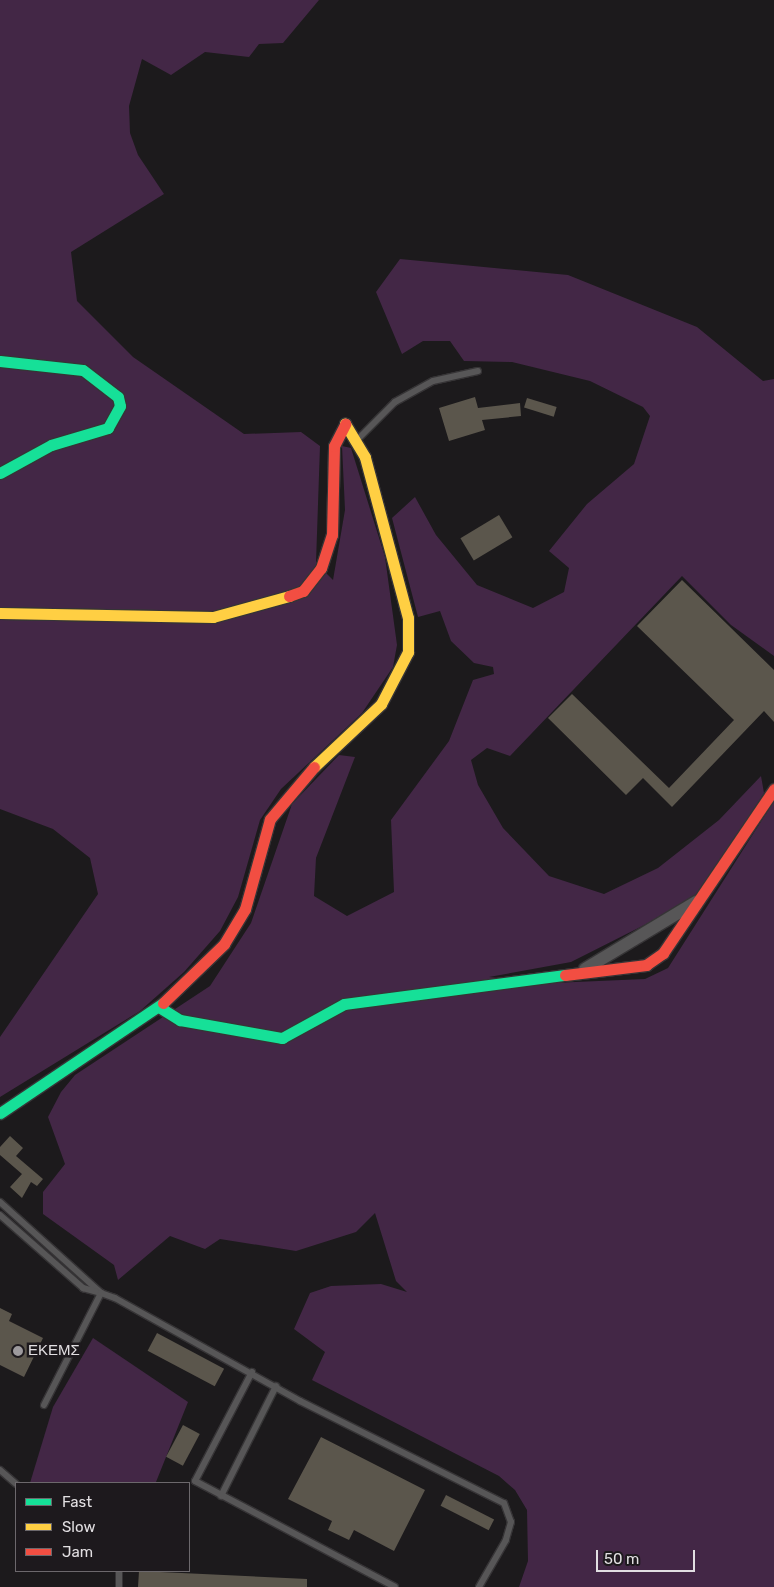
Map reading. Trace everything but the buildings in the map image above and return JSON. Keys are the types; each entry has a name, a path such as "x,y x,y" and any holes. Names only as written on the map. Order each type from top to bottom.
{"street":[{"path":"0,361 83,370 118,397 120,406 108,428 52,445 0,472"},
{"path":"0,613 213,617 268,605 303,591 321,568 332,535 334,446 342,425 348,424 359,438 408,618 408,652 381,704 292,788 270,819 245,909 224,944 159,1007 0,1112"},
{"path":"159,1007 180,1020 282,1038 344,1004 580,972 646,965 664,953 709,890 774,789"},
{"path":"580,972 689,909 709,890"}],"lane":[{"path":"359,438 395,402 433,381 478,371"},
{"path":"1,1206 89,1278 101,1292"},
{"path":"0,1214 83,1288 101,1292 276,1386 504,1502 511,1522 506,1540 479,1587"},
{"path":"44,1405 101,1292"},
{"path":"252,1372 196,1481 220,1496 395,1587"},
{"path":"220,1496 276,1386"},
{"path":"0,1470 15,1483"},
{"path":"118,1572 119,1587"}],"shaded area":[{"path":"0,0 319,0 283,43 259,44 249,57 205,52 171,75 142,59 129,106 130,133 138,155 164,194 71,252 77,301 133,357 244,434 301,432 320,446 316,563 333,580 345,510 342,446 351,448 385,557 397,645 393,667 362,713 281,789 260,820 238,897 220,931 184,972 140,1011 0,1097 0,1037 98,894 90,858 53,829 0,809"},
{"path":"400,259 568,275 697,327 763,381 774,379 774,656 731,625 682,576 510,756 487,748 471,760 478,785 503,828 549,876 604,894 658,868 719,820 761,776 764,793 704,889 682,906 571,962 489,977 552,983 645,979 668,968 774,801 774,1587 519,1587 528,1561 527,1510 515,1490 499,1476 312,1380 325,1352 294,1329 310,1293 331,1286 381,1284 407,1292 396,1281 375,1213 356,1232 296,1251 220,1239 205,1249 170,1236 118,1280 114,1265 43,1214 43,1192 65,1164 48,1117 61,1092 75,1075 210,986 251,923 292,804 339,755 355,757 316,858 314,896 347,916 394,892 391,820 449,741 473,680 494,674 493,667 474,663 451,641 440,611 418,617 392,518 415,497 436,535 477,585 533,608 564,592 569,568 549,551 587,504 634,464 650,416 643,407 590,381 512,362 464,361 450,341 423,341 402,354 376,292"},
{"path":"93,1338 188,1402 156,1482 30,1482 53,1407"}],"traffic: fast":[{"path":"0,361 83,370 118,397 120,406 108,428 51,445 0,473"},
{"path":"159,1007 180,1020 282,1038 344,1004 565,975"},
{"path":"0,1113 163,1003"}],"traffic: slow":[{"path":"314,767 381,704 408,652 408,618 365,457 345,424"},
{"path":"0,613 213,617 289,596"}],"traffic: jam":[{"path":"289,596 303,591 321,568 332,535 334,446 345,424"},
{"path":"163,1003 224,944 245,909 270,819 314,767"},
{"path":"565,975 646,965 663,953 774,789"}],"place":[{"name":"ΕΚΕΜΣ","path":"18,1351"}]}
